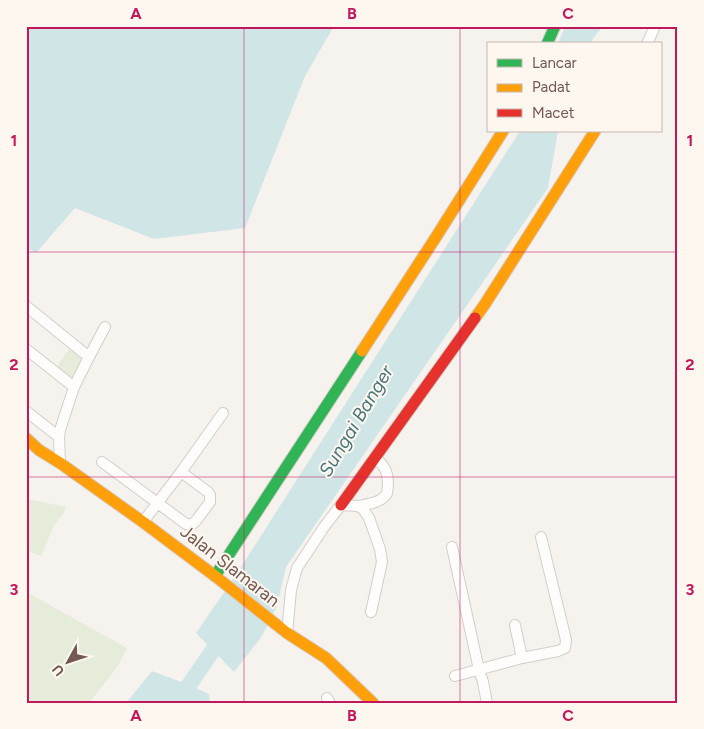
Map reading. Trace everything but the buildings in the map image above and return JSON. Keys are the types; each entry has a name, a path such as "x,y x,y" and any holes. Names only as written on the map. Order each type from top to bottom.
{"street":[{"path":"549,42 555,26"},
{"path":"648,42 655,26"},
{"path":"215,576 502,132"},
{"path":"283,629 297,568 324,527 485,304 594,132"},
{"path":"26,306 88,357"},
{"path":"60,463 59,437 64,417 74,387 105,327"},
{"path":"26,349 74,387"},
{"path":"26,411 59,437"},
{"path":"143,522 223,413"},
{"name":"Jalan Slamaran","path":"26,438 38,450 60,463 143,522 283,629 326,658 372,703"},
{"path":"26,449 38,450"},
{"path":"341,505 358,506 373,503 383,498 387,492 388,475 384,466 375,457"},
{"path":"102,462 157,504 186,524 191,525 210,502 210,495 181,472"},
{"path":"358,506 363,509 369,518 380,549 382,562 371,612"},
{"path":"455,676 565,648 567,643 541,537"},
{"path":"452,547 488,703"},
{"path":"515,624 522,658"}],"green space":[{"path":"71,346 82,354 83,365 73,383 55,369"},
{"path":"26,499 66,507 64,513 54,525 41,556 26,550"},
{"path":"26,592 127,648 118,666 89,703 26,703"}],"water":[{"path":"26,26 334,26 305,76 245,228 154,239 75,208 36,253 26,247"},
{"path":"565,26 603,26 591,42 559,42"},
{"path":"519,132 558,132 548,188 286,567 277,606 262,636 234,672 196,633 234,578"},
{"path":"152,671 209,694 210,703 126,703"}],"waterway":[{"name":"Sungai Banger","path":"173,703 189,685 224,634"}],"traffic: fast":[{"path":"548,42 555,26"},
{"path":"215,576 362,351"}],"traffic: slow":[{"path":"362,351 502,132"},
{"path":"475,318 594,132"},
{"path":"26,438 39,450 143,522 287,633 326,658 373,703"}],"traffic: jam":[{"path":"341,505 475,318"}]}
